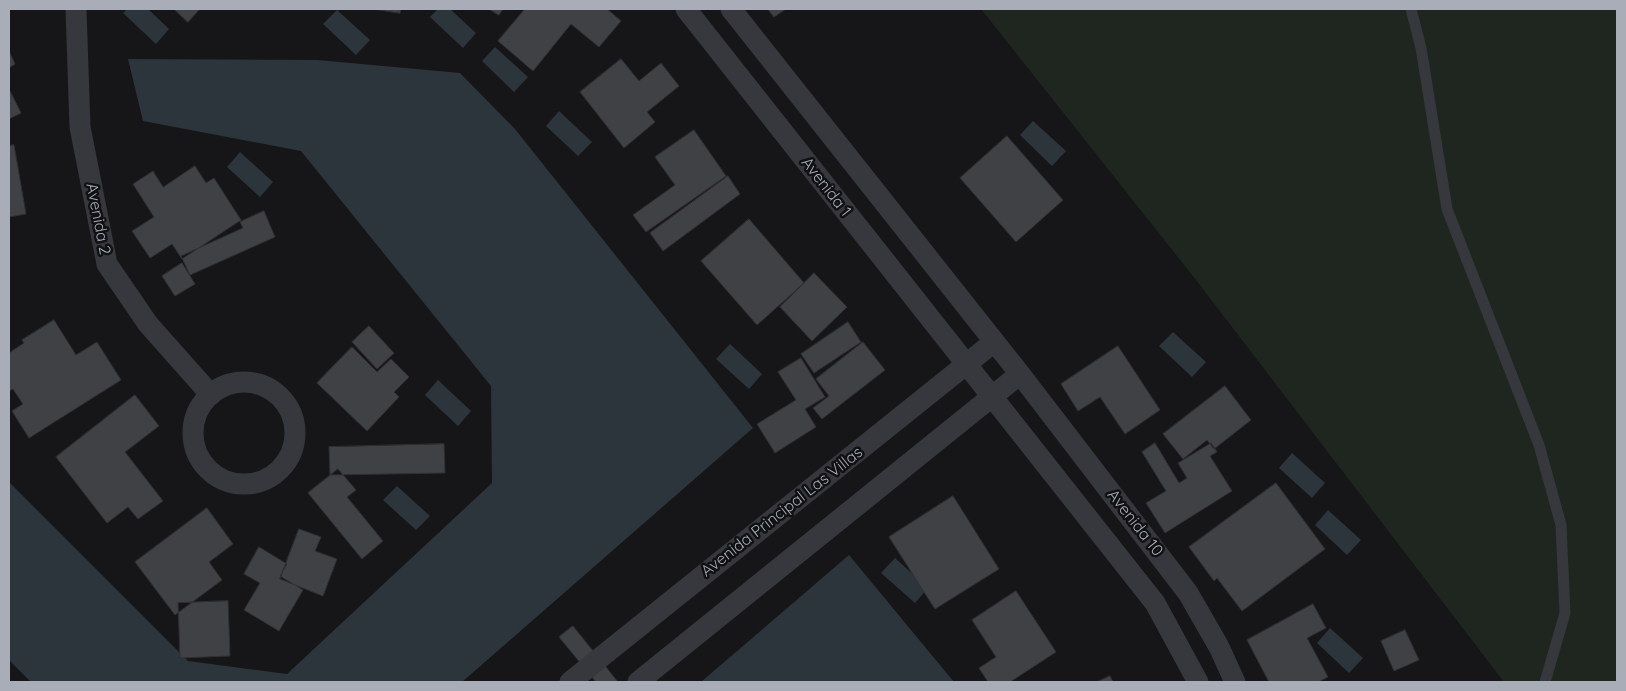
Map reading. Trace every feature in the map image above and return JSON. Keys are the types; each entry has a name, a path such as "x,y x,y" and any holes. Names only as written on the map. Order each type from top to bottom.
{"street":[{"name":"Avenida 2","path":"76,9 80,127 108,264 148,324 211,395"},
{"name":"Avenida 1","path":"686,9 991,397"},
{"path":"731,9 994,342"},
{"name":"Avenida Principal Las Villas","path":"570,682 994,342"},
{"name":"Avenida 10","path":"994,342 1188,593 1235,682"},
{"path":"638,682 1020,374"},
{"path":"236,382 251,383 265,387 282,400 293,419 294,434 293,448 287,461 277,472 265,480 251,484 237,484 217,476 201,460 195,448 193,433 195,419 201,406 211,395 223,386 236,382"},
{"name":"Avenida 10","path":"991,397 1155,603 1198,682"},
{"path":"1177,643 1207,626"}],"lane":[{"path":"1411,9 1421,48 1447,209 1539,445 1561,525 1564,613 1545,682"}],"shaded area":[{"path":"127,9 148,9 169,29 156,44 123,13"},
{"path":"438,9 450,9 476,33 463,48 430,17"},
{"path":"981,9 1617,9 1617,682 1504,682 1196,280"},
{"path":"337,10 370,40 356,55 323,24"},
{"path":"495,47 528,77 514,92 482,61"},
{"path":"128,59 317,60 460,73 515,129 753,428 462,682 31,682 9,660 9,482 188,661 287,674 492,483 491,386 301,151 143,121"},
{"path":"559,111 592,142 578,156 546,126"},
{"path":"1033,121 1066,151 1052,166 1020,135"},
{"path":"240,152 273,182 260,197 227,167"},
{"path":"1173,332 1206,362 1192,377 1159,346"},
{"path":"730,344 762,374 749,389 716,359"},
{"path":"438,380 471,411 458,426 425,395"},
{"path":"1292,453 1325,483 1312,498 1279,468"},
{"path":"397,486 430,516 416,530 383,500"},
{"path":"1328,510 1361,540 1347,555 1315,525"},
{"path":"849,555 954,682 701,682"},
{"path":"895,558 928,588 915,603 881,573"},
{"path":"1330,628 1363,658 1349,673 1317,643"}],"building":[{"path":"174,9 200,9 188,22"},
{"path":"373,9 401,9 400,13"},
{"path":"489,9 503,9 499,15"},
{"path":"525,9 607,9 621,21 599,47 571,24 533,71 498,41"},
{"path":"768,9 786,9 774,17"},
{"path":"9,51 15,64 9,68"},
{"path":"621,59 639,81 661,63 679,86 647,112 655,122 624,148 580,92"},
{"path":"9,89 21,113 9,119"},
{"path":"694,130 726,176 646,232 633,215 675,185 655,157"},
{"path":"1007,136 1063,200 1016,242 960,178"},
{"path":"14,145 26,214 9,217 9,146"},
{"path":"195,166 206,183 214,178 241,220 182,259 172,244 150,258 132,231 154,217 133,184 153,171 163,187"},
{"path":"728,176 740,194 663,251 650,233"},
{"path":"264,211 275,237 190,275 181,256 243,228 240,222"},
{"path":"749,219 804,283 757,325 701,261"},
{"path":"182,263 195,284 175,296 162,276"},
{"path":"814,273 847,307 812,341 780,307"},
{"path":"54,320 76,355 97,342 121,380 29,438 12,411 23,404 13,389 9,391 9,353 24,343 22,340"},
{"path":"848,322 861,342 814,373 801,354"},
{"path":"369,326 394,353 377,369 352,342"},
{"path":"863,342 885,370 822,419 813,408 829,396 816,379"},
{"path":"1118,346 1160,410 1125,434 1100,397 1078,411 1061,384"},
{"path":"352,347 377,372 391,359 409,377 394,392 399,397 367,431 317,383"},
{"path":"801,358 825,397 805,409 816,427 775,453 757,424 796,400 778,372"},
{"path":"1225,386 1251,420 1214,449 1207,440 1183,459 1163,434"},
{"path":"135,395 159,426 125,452 163,501 138,519 128,507 107,523 56,457"},
{"path":"1155,443 1179,483 1187,478 1178,463 1211,443 1217,452 1210,456 1232,491 1165,533 1146,503 1166,491 1142,452"},
{"path":"444,444 445,473 330,475 329,447"},
{"path":"338,469 356,490 347,497 383,541 362,559 308,493"},
{"path":"1276,483 1325,549 1242,611 1217,578 1214,581 1189,547"},
{"path":"953,496 999,569 935,609 889,537"},
{"path":"207,508 233,544 209,562 222,580 175,615 135,562"},
{"path":"299,529 321,537 315,551 337,559 323,596 280,579"},
{"path":"259,547 287,564 280,576 303,590 279,631 244,610 260,583 244,574"},
{"path":"1016,591 1056,652 1010,682 988,682 979,668 996,657 972,620"},
{"path":"228,601 230,656 180,658 178,603"},
{"path":"1313,604 1326,628 1307,638 1328,677 1318,682 1269,682 1247,640"},
{"path":"573,626 618,682 596,682 559,637"},
{"path":"1405,630 1419,660 1394,671 1381,641"},
{"path":"1110,676 1113,682 1097,682"}]}
